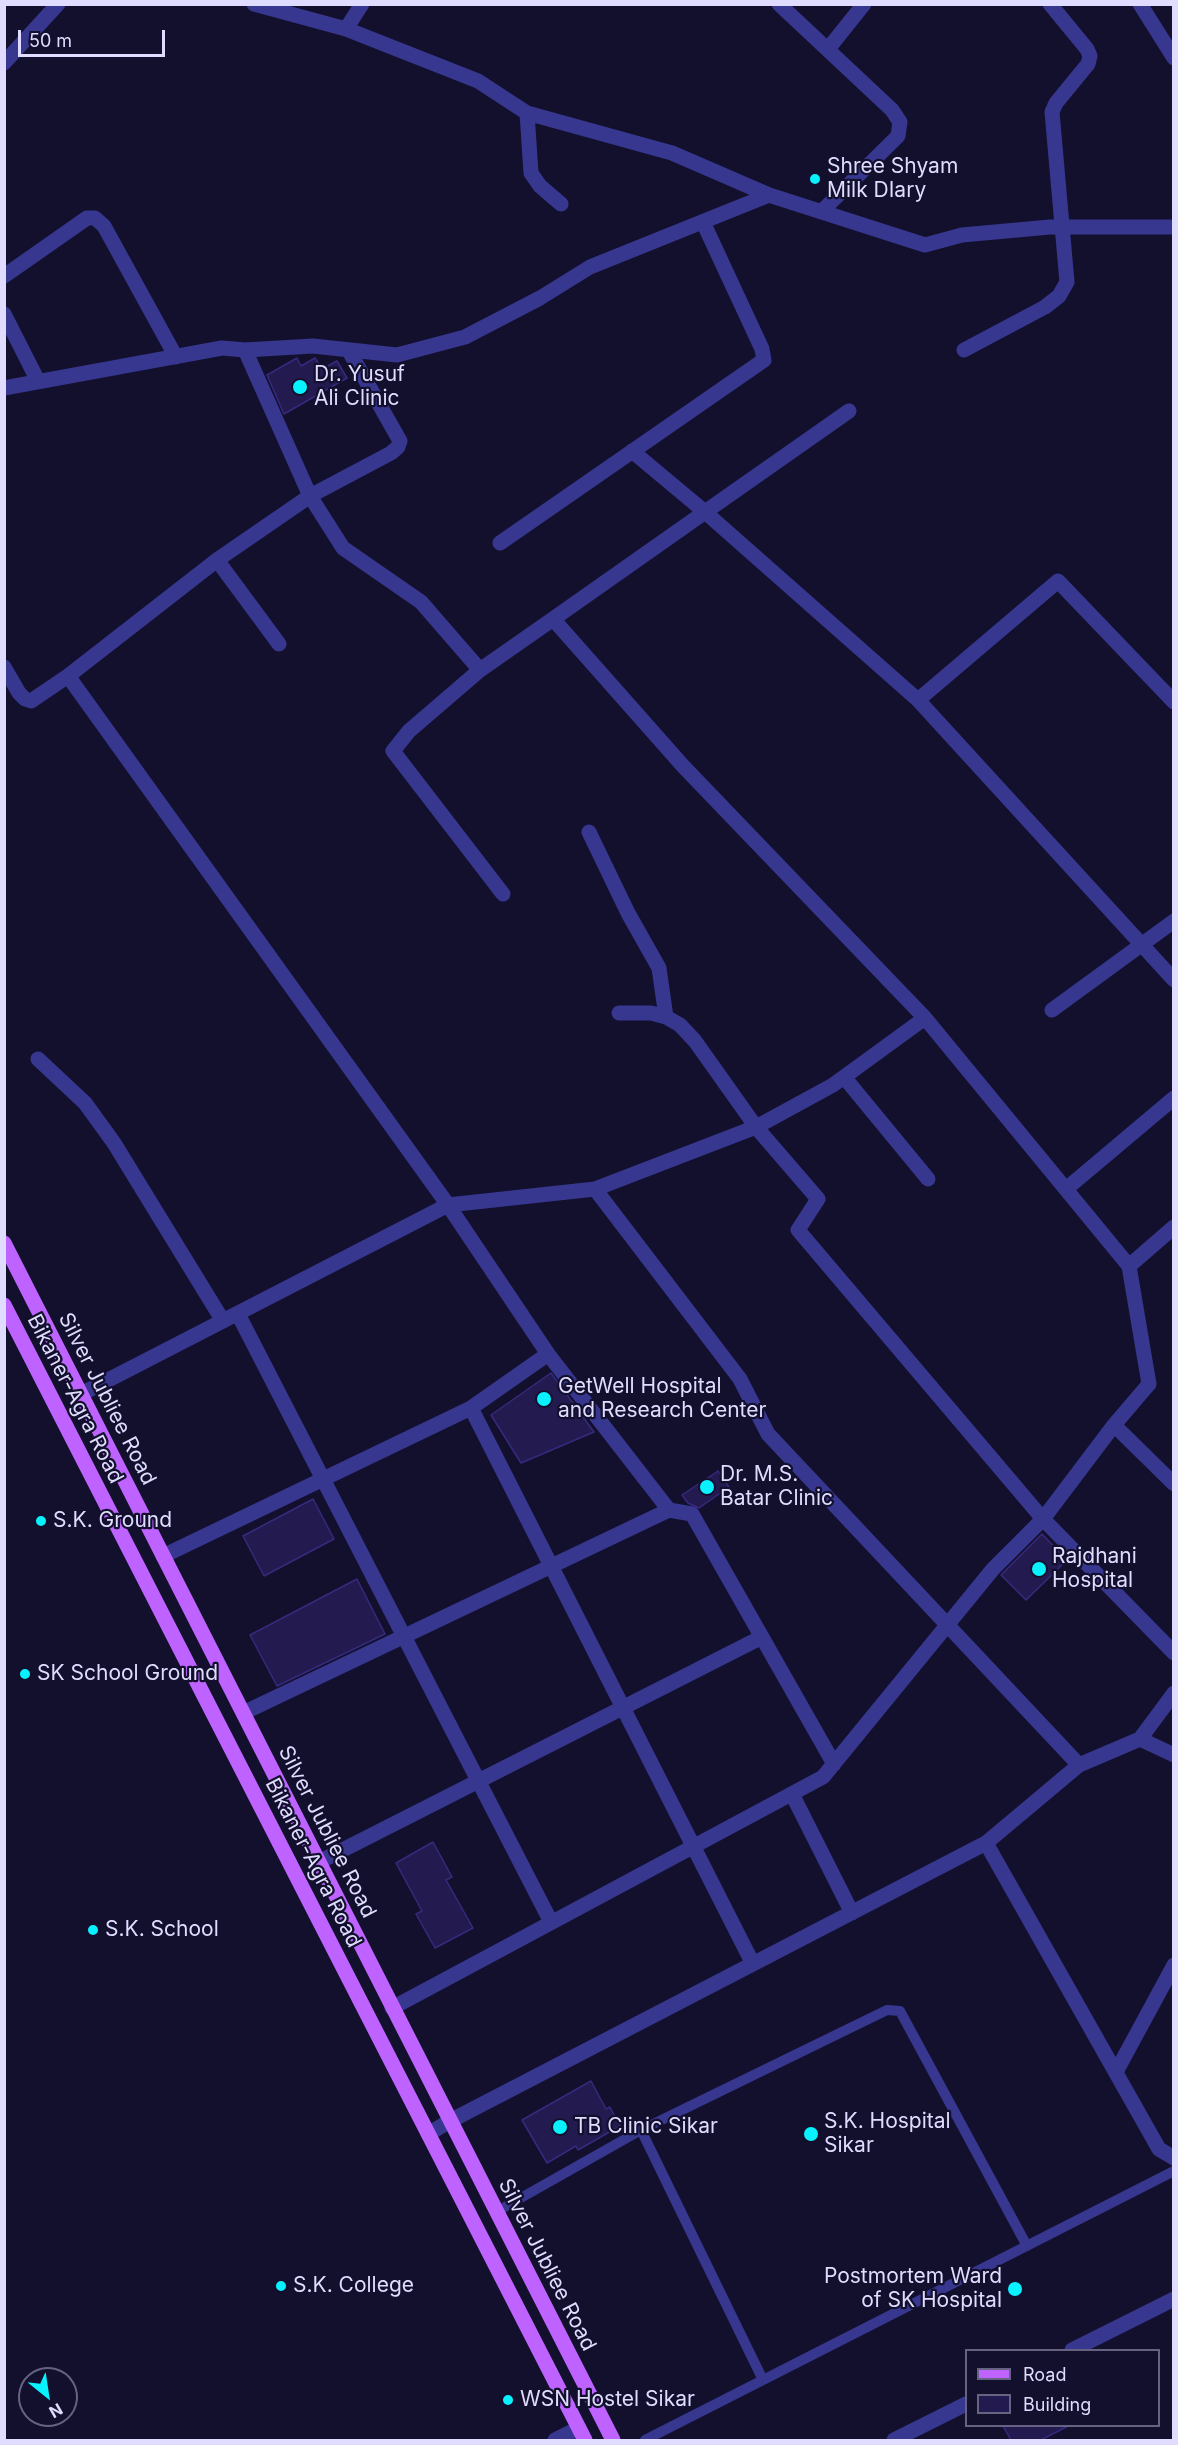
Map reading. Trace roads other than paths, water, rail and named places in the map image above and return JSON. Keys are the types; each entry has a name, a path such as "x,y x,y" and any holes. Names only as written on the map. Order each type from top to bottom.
{"main road":[{"name":"Silver Jubliee Road","path":"6,1249 613,2440"},
{"name":"Bikaner-Agra Road","path":"4,1305 582,2434"}],"street":[{"path":"4,63 58,4"},
{"path":"254,4 346,29 478,81 526,113 672,153 769,195 925,245 962,235 1063,227 1173,227"},
{"path":"346,29 362,4"},
{"path":"779,4 892,110 900,122 898,136 821,212"},
{"path":"828,49 864,4"},
{"path":"964,350 1045,308 1059,296 1067,282 1052,112 1056,103 1088,64 1090,56 1087,49 1050,4"},
{"path":"1140,4 1173,58"},
{"path":"526,113 531,172 540,186 561,204"},
{"path":"4,388 222,348 244,350 313,346 397,355 465,337 540,298 590,267 769,195"},
{"path":"4,276 87,218 95,219 104,226 176,357"},
{"path":"500,543 764,360 762,349 703,222"},
{"path":"4,314 38,381"},
{"path":"244,350 310,496 343,548 421,602 480,670"},
{"path":"4,667 19,693 31,701 68,676 217,560 310,496 391,453 398,447 400,441 349,351"},
{"path":"503,894 393,751 409,731 480,670 849,411"},
{"path":"632,451 705,512 918,700 1143,944 1173,980"},
{"path":"217,560 279,644"},
{"path":"918,700 1058,581 1173,702"},
{"path":"392,2008 823,1777 993,1569 1042,1519 1114,1425 1149,1384 1129,1266 925,1018 683,766 553,620"},
{"path":"68,676 448,1205 548,1354 669,1510"},
{"path":"589,832 628,913 659,968 666,1017"},
{"path":"1052,1010 1173,921"},
{"path":"619,1012 651,1013 666,1017 680,1025 695,1041 756,1126 818,1199 798,1230 1042,1519 1173,1653"},
{"path":"81,1394 448,1205 595,1190 756,1126 844,1077 925,1018"},
{"path":"38,1059 85,1103 114,1143 223,1321"},
{"path":"844,1077 928,1179"},
{"path":"1066,1189 1173,1098"},
{"path":"595,1190 740,1379 768,1434 1079,1765"},
{"path":"1129,1266 1173,1227"},
{"path":"238,1314 551,1922"},
{"path":"164,1556 471,1408 548,1354"},
{"path":"471,1408 753,1964"},
{"path":"1114,1425 1173,1484"},
{"path":"243,1713 669,1510 692,1514 834,1764"},
{"path":"318,1862 477,1779 762,1637"},
{"path":"428,2134 986,1843 1079,1765 1140,1739 1173,1693"},
{"path":"1140,1739 1173,1755"},
{"path":"792,1794 852,1913"},
{"path":"986,1843 1159,2149 1173,2158"},
{"path":"1116,2072 1173,1965"},
{"path":"1074,2349 1173,2299"},
{"path":"894,2440 965,2404"},
{"path":"555,2440 582,2434"}],"lane":[{"path":"496,2212 642,2130 887,2010 900,2011 905,2017 1027,2246"},
{"path":"642,2130 763,2380"},
{"path":"645,2440 1173,2171"}],"place":[{"name":"Shree Shyam Milk DIary","path":"815,179"},
{"name":"Dr. Yusuf Ali Clinic","path":"300,387"},
{"name":"GetWell Hospital and Research Center","path":"544,1399"},
{"name":"Dr. M.S. Batar Clinic","path":"707,1487"},
{"name":"S.K. Ground","path":"41,1521"},
{"name":"Rajdhani Hospital","path":"1039,1569"},
{"name":"SK School Ground","path":"25,1674"},
{"name":"S.K. School","path":"93,1930"},
{"name":"TB Clinic Sikar","path":"560,2127"},
{"name":"S.K. Hospital Sikar","path":"811,2134"},
{"name":"S.K. College","path":"281,2286"},
{"name":"Postmortem Ward of SK Hospital","path":"1015,2289"},
{"name":"WSN Hostel Sikar","path":"508,2400"}]}
